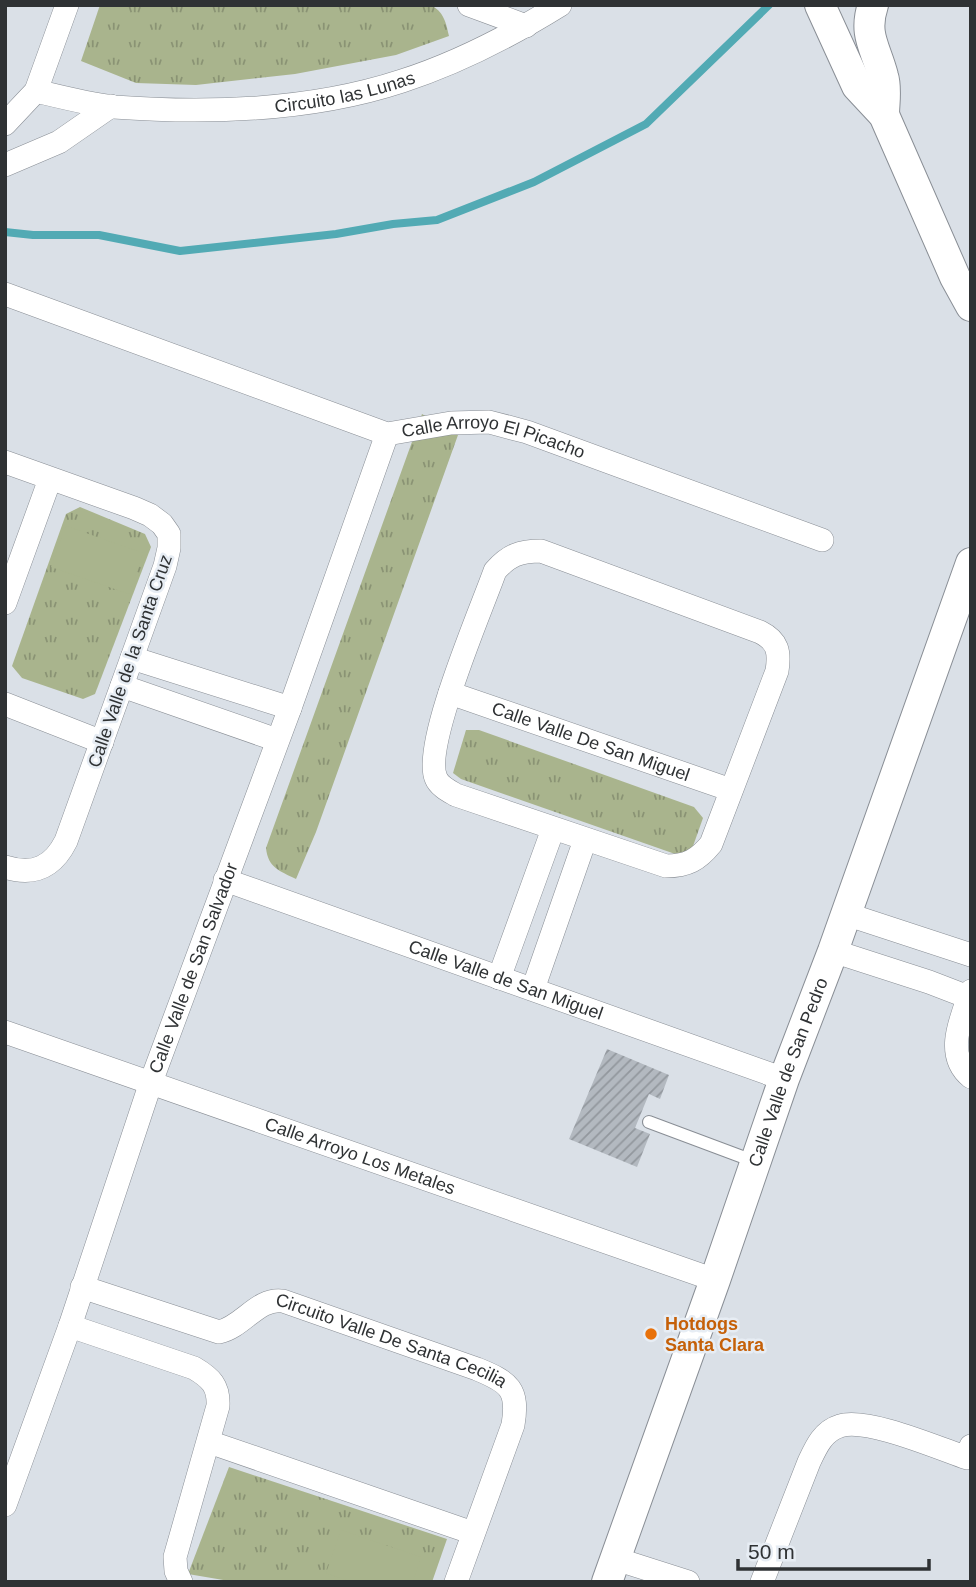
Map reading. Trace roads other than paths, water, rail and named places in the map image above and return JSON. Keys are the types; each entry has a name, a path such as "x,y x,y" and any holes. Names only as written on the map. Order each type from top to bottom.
{"street":[{"path":"5,124 36,90 67,5"},
{"path":"469,5 526,26"},
{"name":"Circuito las Lunas","path":"36,90 111,106 183,109 311,103 402,82 460,59 526,26 560,5"},
{"path":"873,5 868,21 872,45 884,79 884,116"},
{"path":"820,6 857,86 884,116 963,279 971,306"},
{"path":"5,165 59,142 111,106"},
{"name":"Calle Arroyo El Picacho","path":"5,294 387,434 451,423 489,422 822,540"},
{"name":"Calle Valle de San Salvador","path":"5,1505 12,1466 70,1326 151,1083 290,708 387,434"},
{"name":"Calle Valle de la Santa Cruz","path":"5,463 134,508 162,524 169,534 169,548 164,566 103,742 60,853 39,870 26,872 5,867"},
{"path":"5,603 50,479"},
{"path":"541,551 558,555 760,632 775,641 778,648 777,671 732,790 710,844 692,863 666,866 553,829 445,788 436,778 434,751 450,693 495,572 505,560 517,552 541,551"},
{"name":"Calle Valle de San Pedro","path":"611,1570 784,1079 833,951 971,563"},
{"name":"Calle Valle de la Santa Cruz","path":"132,658 290,708"},
{"name":"Calle Valle de la Santa Cruz","path":"122,686 277,740"},
{"name":"Calle Valle De San Miguel","path":"450,693 732,790"},
{"path":"5,704 103,742"},
{"path":"499,978 553,829"},
{"path":"533,989 585,840"},
{"name":"Calle Valle de San Miguel","path":"225,880 784,1079"},
{"path":"846,914 971,955"},
{"path":"833,951 970,994 956,1040 959,1067 971,1077"},
{"name":"Calle Arroyo Los Metales","path":"5,1032 715,1280"},
{"name":"Circuito Valle De Santa Cecilia","path":"82,1287 219,1332 236,1326 268,1301 283,1301 495,1376 510,1387 515,1399 513,1425 456,1582"},
{"path":"70,1326 177,1361 208,1376 216,1387 219,1395 209,1442 175,1557 176,1571 181,1582"},
{"path":"764,1581 809,1462 817,1444 827,1432 841,1426 868,1425 969,1454"},
{"path":"209,1442 473,1533"},
{"path":"611,1570 688,1582"}],"lane":[{"path":"649,1122 756,1162"}],"waterway":[{"path":"5,232 33,235 99,235 180,251 437,220 534,182 646,124 769,5"}],"place":[{"name":"Hotdogs Santa Clara","path":"651,1334"}]}
